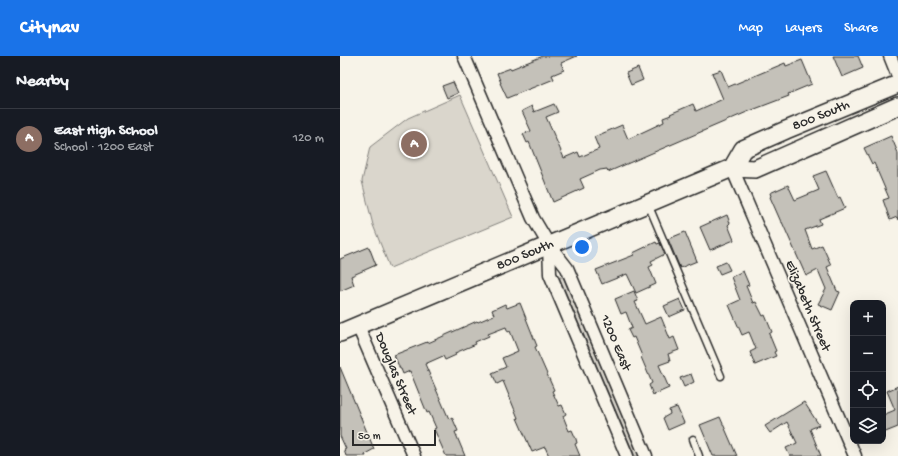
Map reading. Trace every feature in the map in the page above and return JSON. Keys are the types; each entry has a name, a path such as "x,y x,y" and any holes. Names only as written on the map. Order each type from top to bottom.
{"main road":[{"name":"800 South","path":"732,168 743,149 898,84"},
{"name":"800 South","path":"340,333 732,168 755,168 898,106"}],"street":[{"name":"1200 East","path":"466,56 533,218 549,245 567,268 646,456"},
{"path":"890,56 898,76"},
{"name":"Elizabeth Street","path":"732,168 855,456"},
{"name":"1200 East","path":"549,245 550,274 627,456"},
{"name":"Douglas Street","path":"358,326 414,456"}],"lane":[{"path":"647,204 721,376"},
{"path":"693,439 699,456"}],"shaded area":[{"path":"460,95 513,217 390,268 373,225 362,181 370,147 408,118"},
{"path":"560,277 563,277 639,456 635,456"}],"building":[{"path":"543,56 577,56 561,63 564,70 552,75 554,79 507,98 497,73"},
{"path":"833,56 858,56 863,68 842,77"},
{"path":"802,60 812,84 788,94 789,96 747,112 608,172 607,169 600,170 580,179 584,188 553,202 529,142 527,143 523,134 531,131 522,111 532,106 534,112 554,104 558,112 546,117 564,158 578,152 580,157 599,149 594,137 622,125 628,139 664,122 663,118 671,115 670,114 693,104 696,111 723,99 712,73 721,70 728,87 785,63 786,66"},
{"path":"638,68 643,80 631,85 626,73"},
{"path":"453,82 458,93 447,98 442,86"},
{"path":"891,136 898,153 898,220 897,217 890,220 883,200 889,198 874,163 872,164 864,148"},
{"path":"826,171 838,198 840,197 845,208 819,219 821,224 805,230 812,249 822,245 831,265 827,267 837,291 840,292 832,310 818,304 826,289 818,270 806,276 770,197 770,193 788,185 795,200 819,190 813,176"},
{"path":"727,215 730,223 728,225 734,240 710,250 700,227"},
{"path":"685,232 697,261 680,268 668,239"},
{"path":"656,242 657,244 660,243 665,254 651,261 653,265 649,267 656,284 636,293 627,274 602,284 596,270 634,255 633,253"},
{"path":"369,247 376,265 351,276 354,285 340,291 340,259"},
{"path":"726,262 730,270 720,274 716,266"},
{"path":"743,271 749,285 746,286 753,303 756,302 763,316 765,315 772,332 769,334 776,351 774,352 776,356 755,365 750,352 756,349 749,332 742,335 729,305 740,300 731,277"},
{"path":"634,291 638,301 635,302 645,324 661,317 670,339 674,337 679,350 668,354 670,361 659,365 669,388 653,395 649,385 652,383 641,357 642,356 634,337 632,338 628,330 632,328 626,312 621,314 615,299"},
{"path":"680,299 685,310 669,317 664,306"},
{"path":"520,303 537,346 535,347 554,390 552,391 559,406 562,405 566,414 563,416 569,431 572,430 576,439 577,443 575,444 580,456 549,456 545,447 532,452 503,381 497,384 492,373 506,367 502,358 518,351 510,331 508,332 506,327 488,334 489,336 475,342 476,344 455,353 456,355 445,360 443,356 425,364 449,419 452,417 458,431 455,432 465,456 446,456 434,429 436,428 429,412 427,413 410,371 403,374 394,355 427,342 428,343 494,315 492,310 505,304 507,308"},
{"path":"340,367 374,449 365,454 366,456 346,456 344,450 346,449 340,436"},
{"path":"691,374 694,382 684,387 680,378"},
{"path":"898,386 898,427 886,432 886,414 895,410 887,391"},
{"path":"804,402 819,425 810,429 821,456 790,456 786,448 797,443 787,422 770,433 765,426"},
{"path":"677,407 684,423 668,430 663,418 670,414 669,410"},
{"path":"720,417 737,456 713,456 700,425"}],"place":[{"name":"East High School","path":"414,144"}]}
